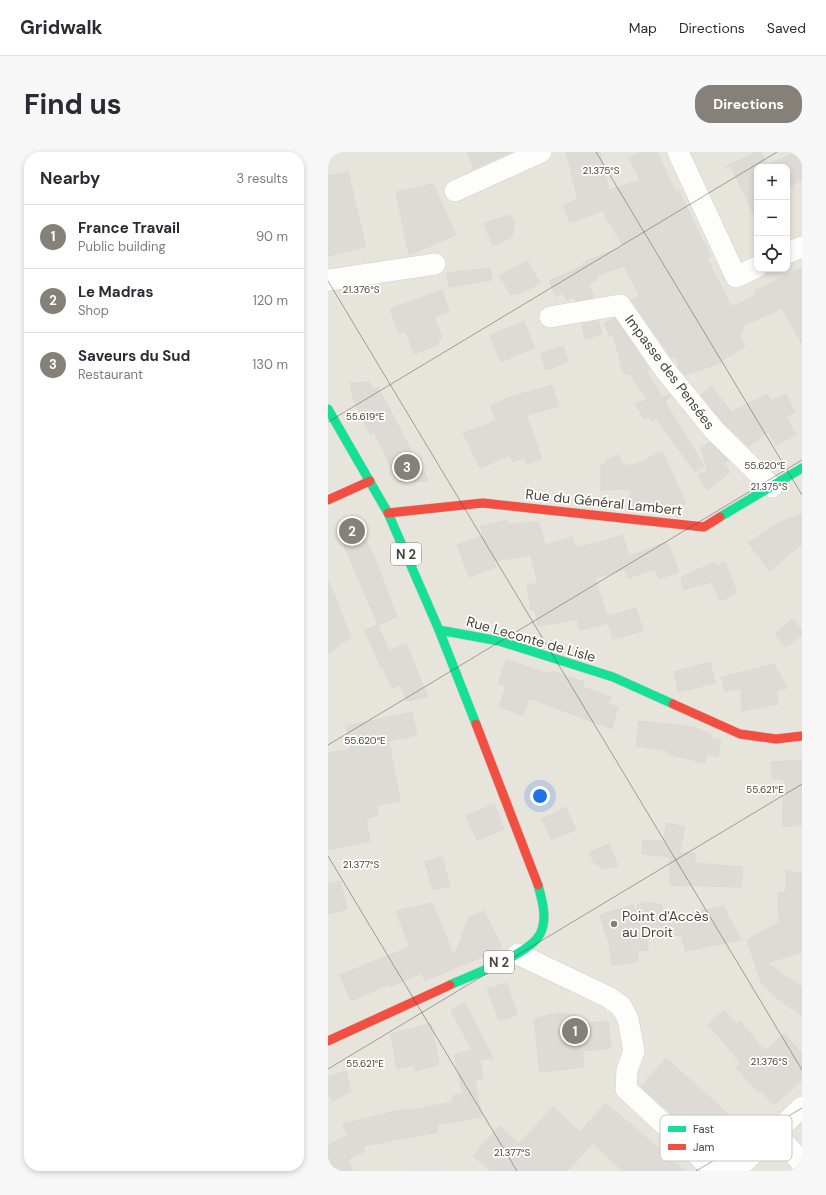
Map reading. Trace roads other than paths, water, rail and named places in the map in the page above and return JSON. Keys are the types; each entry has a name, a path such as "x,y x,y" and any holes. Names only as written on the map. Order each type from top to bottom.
{"main road":[{"name":"N 2","path":"328,409 388,513 439,630 535,874 543,905 543,922 537,939 518,954 328,1041"},
{"name":"Rue du Général Lambert","path":"388,513 483,503 704,527 802,468"},
{"path":"328,500 370,481"},
{"name":"Rue Leconte de Lisle","path":"439,630 499,641 613,678 740,734 776,738 802,736"}],"street":[{"path":"455,191 541,152"},
{"path":"678,152 736,277 754,268"},
{"path":"790,252 802,247"},
{"path":"328,280 435,264"},
{"name":"Impasse des Pensées","path":"550,317 620,306 665,370 714,430 772,487"},
{"path":"518,954 608,997 621,1006 628,1019 634,1051 627,1070 626,1089 660,1121"},
{"path":"792,1116 802,1107"},
{"path":"792,1152 802,1163"},
{"path":"704,1161 709,1166 720,1170 744,1168"}],"place":[{"name":"Saveurs du Sud","path":"407,467"},
{"name":"Le Madras","path":"352,531"},
{"name":"Point d'Accès au Droit","path":"614,924"},
{"name":"France Travail","path":"575,1031"}]}
